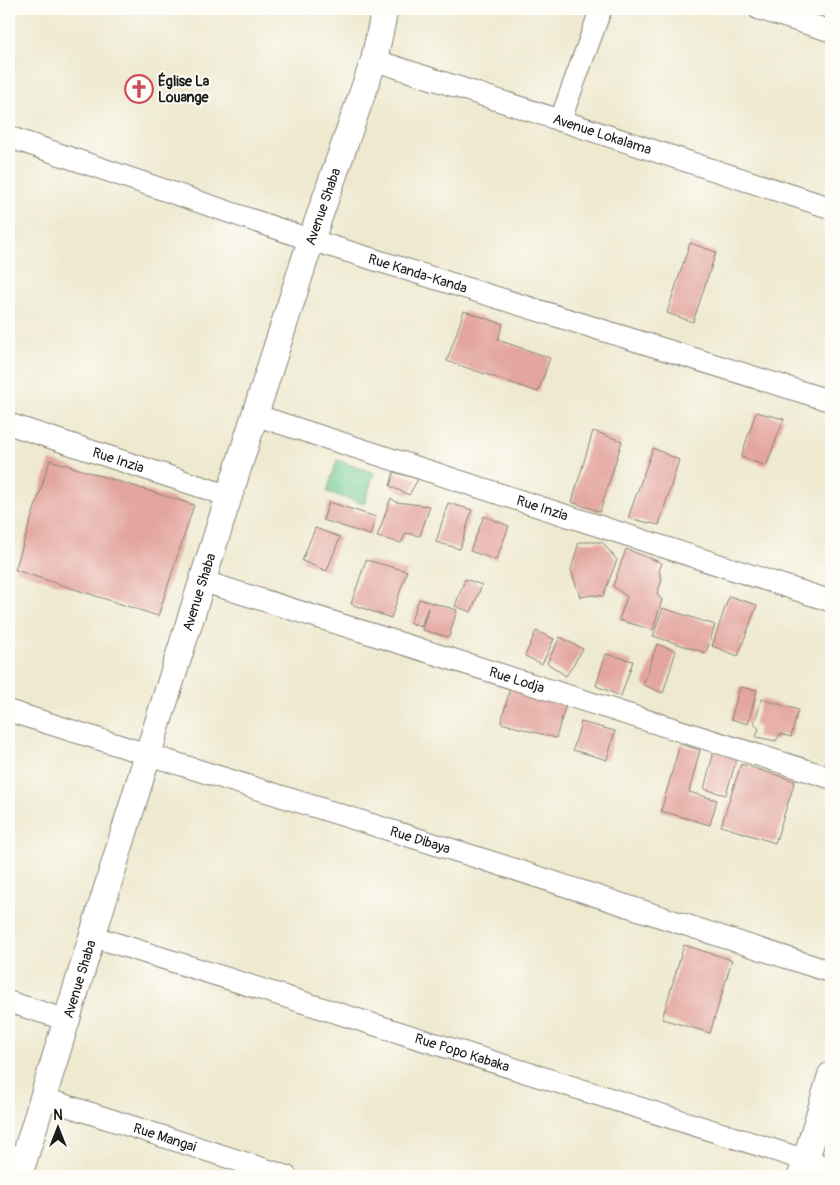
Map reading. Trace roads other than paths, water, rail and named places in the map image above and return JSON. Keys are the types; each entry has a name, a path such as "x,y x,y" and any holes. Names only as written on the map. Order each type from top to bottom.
{"street":[{"name":"Avenue Shaba","path":"19,1176 229,496 311,240 374,60 384,9"},
{"path":"560,121 601,9"},
{"path":"759,9 831,31"},
{"name":"Avenue Lokalama","path":"374,60 831,208"},
{"name":"Rue Kanda-Kanda","path":"9,137 311,240 831,401"},
{"name":"Rue Inzia","path":"255,415 831,601"},
{"name":"Rue Inzia","path":"9,424 229,496"},
{"name":"Rue Lodja","path":"202,581 831,778"},
{"name":"Rue Dibaya","path":"9,711 498,864 831,972"},
{"name":"Rue Popo Kabaka","path":"92,936 803,1168 831,1168"},
{"path":"9,1002 67,1020"},
{"path":"803,1168 831,1075"},
{"name":"Rue Mangai","path":"43,1098 286,1176"}],"place":[{"name":"Église La Louange","path":"139,89"}]}
